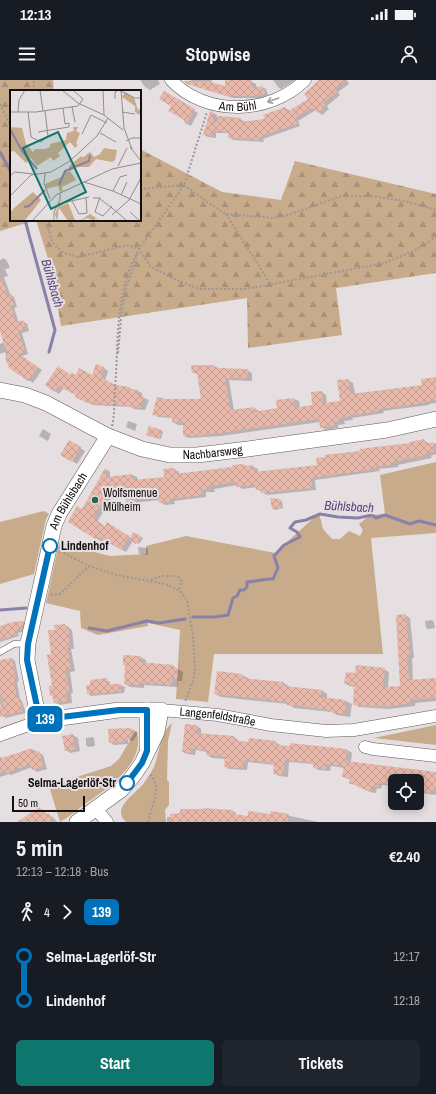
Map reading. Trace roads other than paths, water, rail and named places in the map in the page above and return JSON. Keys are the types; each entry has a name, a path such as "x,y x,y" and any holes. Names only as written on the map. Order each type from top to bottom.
{"street":[{"name":"Am Bühl","path":"171,80 189,94 210,103 229,107 252,107 276,100 297,88 305,80"},
{"name":"Nachbarsweg","path":"0,390 25,395 46,403 108,436 146,450 170,455 197,455 387,430 436,419"},
{"name":"Am Bühlsbach","path":"42,719 38,711 27,660 28,644 40,596 54,526 59,514 108,436"},
{"name":"Langenfeldstraße","path":"0,735 42,719 119,710 182,712 218,716 271,725 326,731 354,730 436,716"},
{"path":"77,822 121,790 133,776 145,757 154,710"},
{"path":"365,747 436,756"},
{"path":"96,809 107,822"}],"lane":[{"path":"0,652 14,644 28,644"}],"waterway":[{"name":"Bühlsbach","path":"0,152 10,170"},
{"name":"Bühlsbach","path":"25,221 55,330 49,352"},
{"name":"Bühlsbach","path":"193,617 215,617 228,615 233,598 237,596 240,590 244,590 247,587 247,582 273,579 278,568 274,556 284,545 300,537 297,532 290,528 295,522 306,520 320,514 358,518 372,515 376,518 385,515 410,524 419,521 436,525"},
{"name":"Bühlsbach","path":"0,610 26,608"},
{"name":"Bühlsbach","path":"89,628 107,631 147,621 159,623 185,619"}],"place":[{"name":"Wolfsmenue Mülheim","path":"95,500"},
{"name":"Lindenhof","path":"50,546"},
{"name":"Selma-Lagerlöf-Str","path":"127,783"}]}
